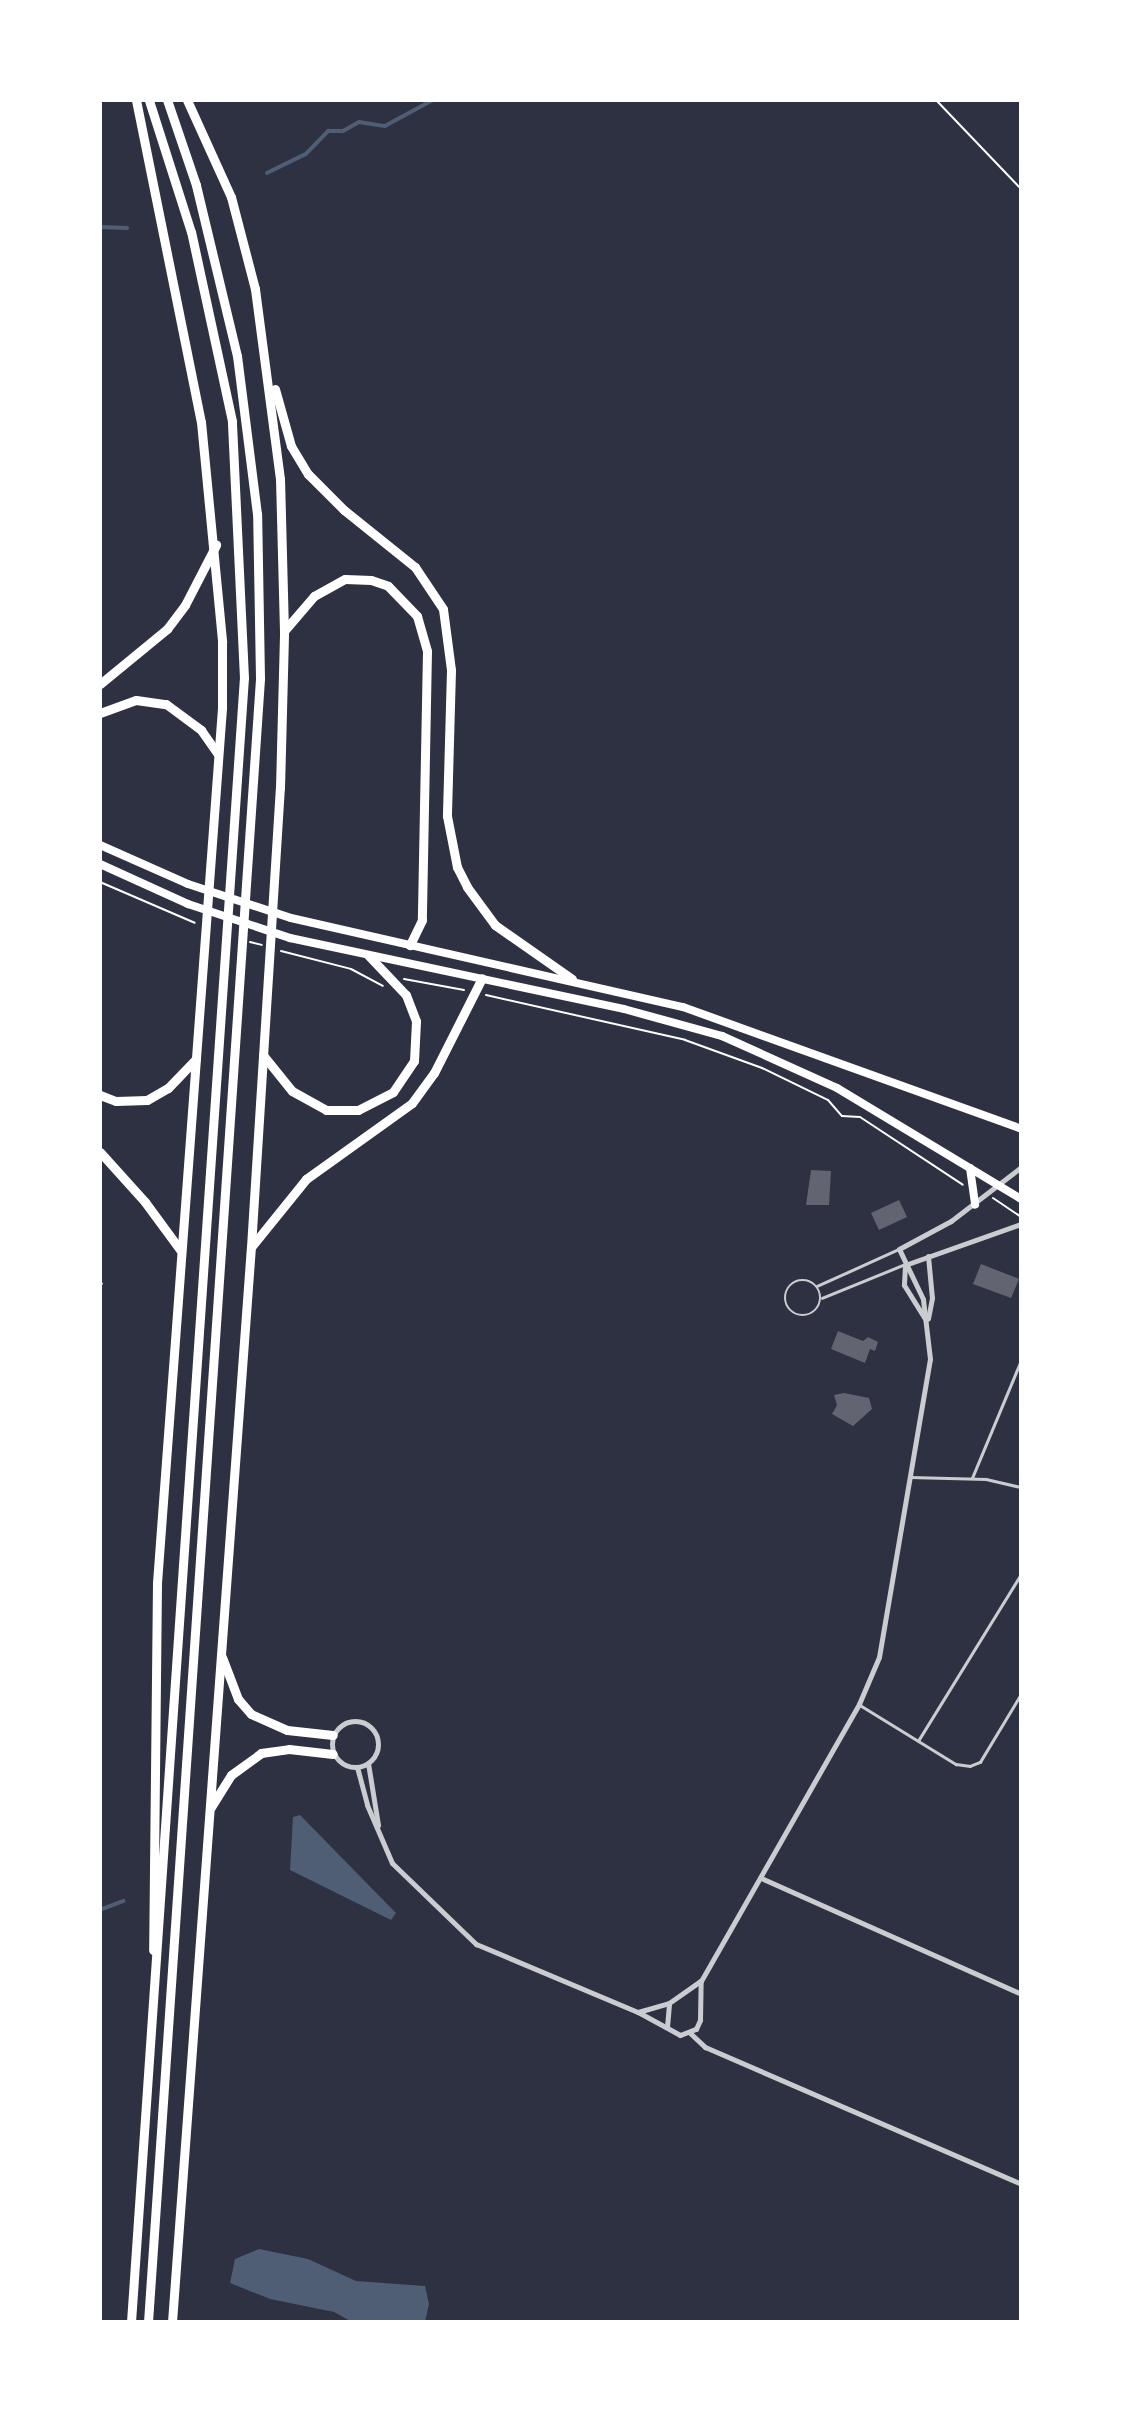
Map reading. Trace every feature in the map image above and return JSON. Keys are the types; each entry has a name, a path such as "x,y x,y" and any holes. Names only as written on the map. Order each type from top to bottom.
{"highway":[{"path":"136,100 188,344 216,545 222,642 218,754 157,1583 152,2038"},
{"path":"131,2322 243,678 232,421 191,232 149,100"},
{"path":"148,2322 254,831 260,678 257,514 237,356 196,185 167,100"},
{"path":"172,2322 251,1247 280,788 284,631 280,479 269,382 245,240 212,150 187,100"},
{"path":"269,382 291,446 308,474 344,510 415,566 436,594 451,645 447,816 457,867 495,925 572,979"},
{"path":"100,684 167,629 185,605 216,545"},
{"path":"284,631 314,596 345,579 371,580 388,586 417,616 427,650 422,920 410,945"},
{"path":"100,713 136,700 166,704 201,730 218,754"},
{"path":"263,1055 292,1091 318,1107 358,1110 393,1092 414,1062 416,1021 405,995 368,955"},
{"path":"251,1247 306,1179 412,1103 434,1073 482,978"},
{"path":"100,1095 116,1101 147,1100 168,1088 196,1059"},
{"path":"100,1152 145,1202 181,1251"},
{"path":"221,1656 238,1699 251,1714 287,1730 333,1735"},
{"path":"211,1807 231,1775 261,1753 289,1749 334,1754"}],"main road":[{"path":"100,845 188,884 291,918 572,979 739,1025 1021,1129"},
{"path":"100,864 188,904 290,937 668,1019 764,1052 878,1110 1021,1199"},
{"path":"970,1168 975,1205"}],"street":[{"path":"638,2012 669,2003 701,1982 859,1704 879,1657 930,1359 928,1322 917,1281 905,1265 899,1249 975,1205 1021,1167"},
{"path":"905,1265 1021,1224"},
{"path":"928,1256 932,1298 928,1322"},
{"path":"905,1265 904,1284 928,1322"},
{"path":"368,1763 357,1768 343,1764 334,1754 333,1735 349,1722 366,1724 378,1741 368,1763 378,1828"},
{"path":"357,1768 392,1863 477,1944 638,2012 680,2035 690,2033 700,2020 701,1982"},
{"path":"761,1878 1021,1994"},
{"path":"667,2026 669,2003"},
{"path":"690,2033 705,2047 1021,2184"}],"lane":[{"path":"817,1286 899,1249"},
{"path":"822,1298 905,1265"},
{"path":"808,1280 817,1286 822,1298 819,1308 807,1316 793,1314 787,1307 786,1292 793,1283 808,1280"},
{"path":"972,1478 1021,1360"},
{"path":"911,1476 972,1478 1021,1487"},
{"path":"918,1741 1021,1574"},
{"path":"859,1704 956,1764 980,1762 1021,1694"}],"path":[{"path":"936,100 1021,189"},
{"path":"100,882 187,919"},
{"path":"482,994 685,1040 750,1063 828,1100 842,1116 860,1117 954,1177 964,1190 973,1188"},
{"path":"989,1195 1021,1217"},
{"path":"100,1287 102,1283"}],"water":[{"path":"300,1815 396,1913 391,1920 290,1870 293,1817"},
{"path":"259,2249 308,2259 356,2281 425,2286 429,2304 425,2322 352,2322 334,2312 270,2299 230,2283 235,2259"}],"building":[{"path":"811,1170 831,1171 829,1205 806,1205"},
{"path":"899,1200 907,1217 879,1230 871,1213"},
{"path":"981,1264 1019,1279 1011,1298 973,1284"},
{"path":"838,1331 863,1341 868,1337 878,1342 875,1351 870,1349 865,1363 831,1349"},
{"path":"844,1393 869,1398 872,1409 853,1426 832,1414 837,1405 834,1395"}],"waterway":[{"path":"267,173 306,154 328,131 343,131 359,122 385,126 433,100"},
{"path":"100,227 127,228"},
{"path":"100,1910 123,1901"}]}
